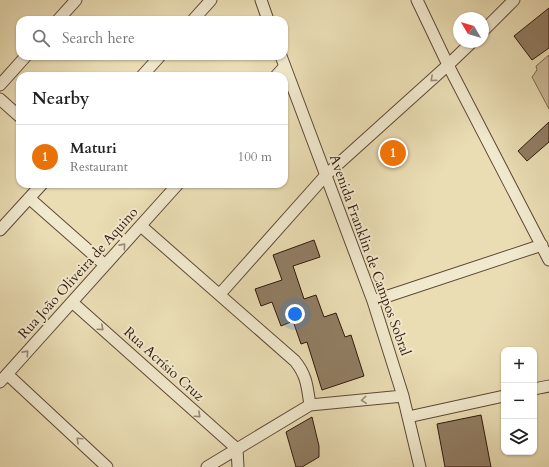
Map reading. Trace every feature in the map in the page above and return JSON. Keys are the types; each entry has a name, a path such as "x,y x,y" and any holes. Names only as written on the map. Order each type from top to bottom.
{"street":[{"path":"62,16 76,0"},
{"path":"197,16 211,0"},
{"path":"261,0 267,16"},
{"path":"417,0 448,65 549,260"},
{"path":"489,25 514,0"},
{"path":"220,294 326,175 466,48"},
{"path":"0,85 22,60"},
{"path":"146,72 156,60"},
{"path":"278,72 283,61"},
{"name":"Avenida Franklin de Campos Sobral","path":"283,61 287,72"},
{"name":"Avenida Franklin de Campos Sobral","path":"288,74 373,301 403,396 420,467"},
{"path":"0,99 16,113"},
{"path":"0,230 38,188"},
{"name":"Rua João Oliveira de Aquino","path":"4,378 174,188"},
{"path":"29,198 105,265"},
{"path":"141,226 295,361 302,369 306,378 310,405"},
{"path":"373,301 542,245"},
{"name":"Rua Acrísio Cruz","path":"72,302 237,449"},
{"path":"4,378 107,467"},
{"path":"537,388 549,386"},
{"path":"207,467 310,405 403,396"},
{"path":"408,417 501,397"},
{"path":"237,449 238,467"}],"shaded area":[{"path":"549,55 549,109 532,77 537,70 536,66"}],"building":[{"path":"549,8 549,48 532,60 514,36"},
{"path":"549,122 549,142 527,161 518,151"},
{"path":"314,240 320,257 293,266 304,299 316,295 324,317 336,313 345,337 351,335 364,376 322,390 307,342 301,344 293,321 281,326 272,302 261,306 255,289 282,280 273,255"},
{"path":"481,415 491,467 445,467 437,424"},
{"path":"312,417 319,446 319,457 302,467 296,467 286,432"}],"place":[{"name":"Maturi","path":"393,153"}]}
